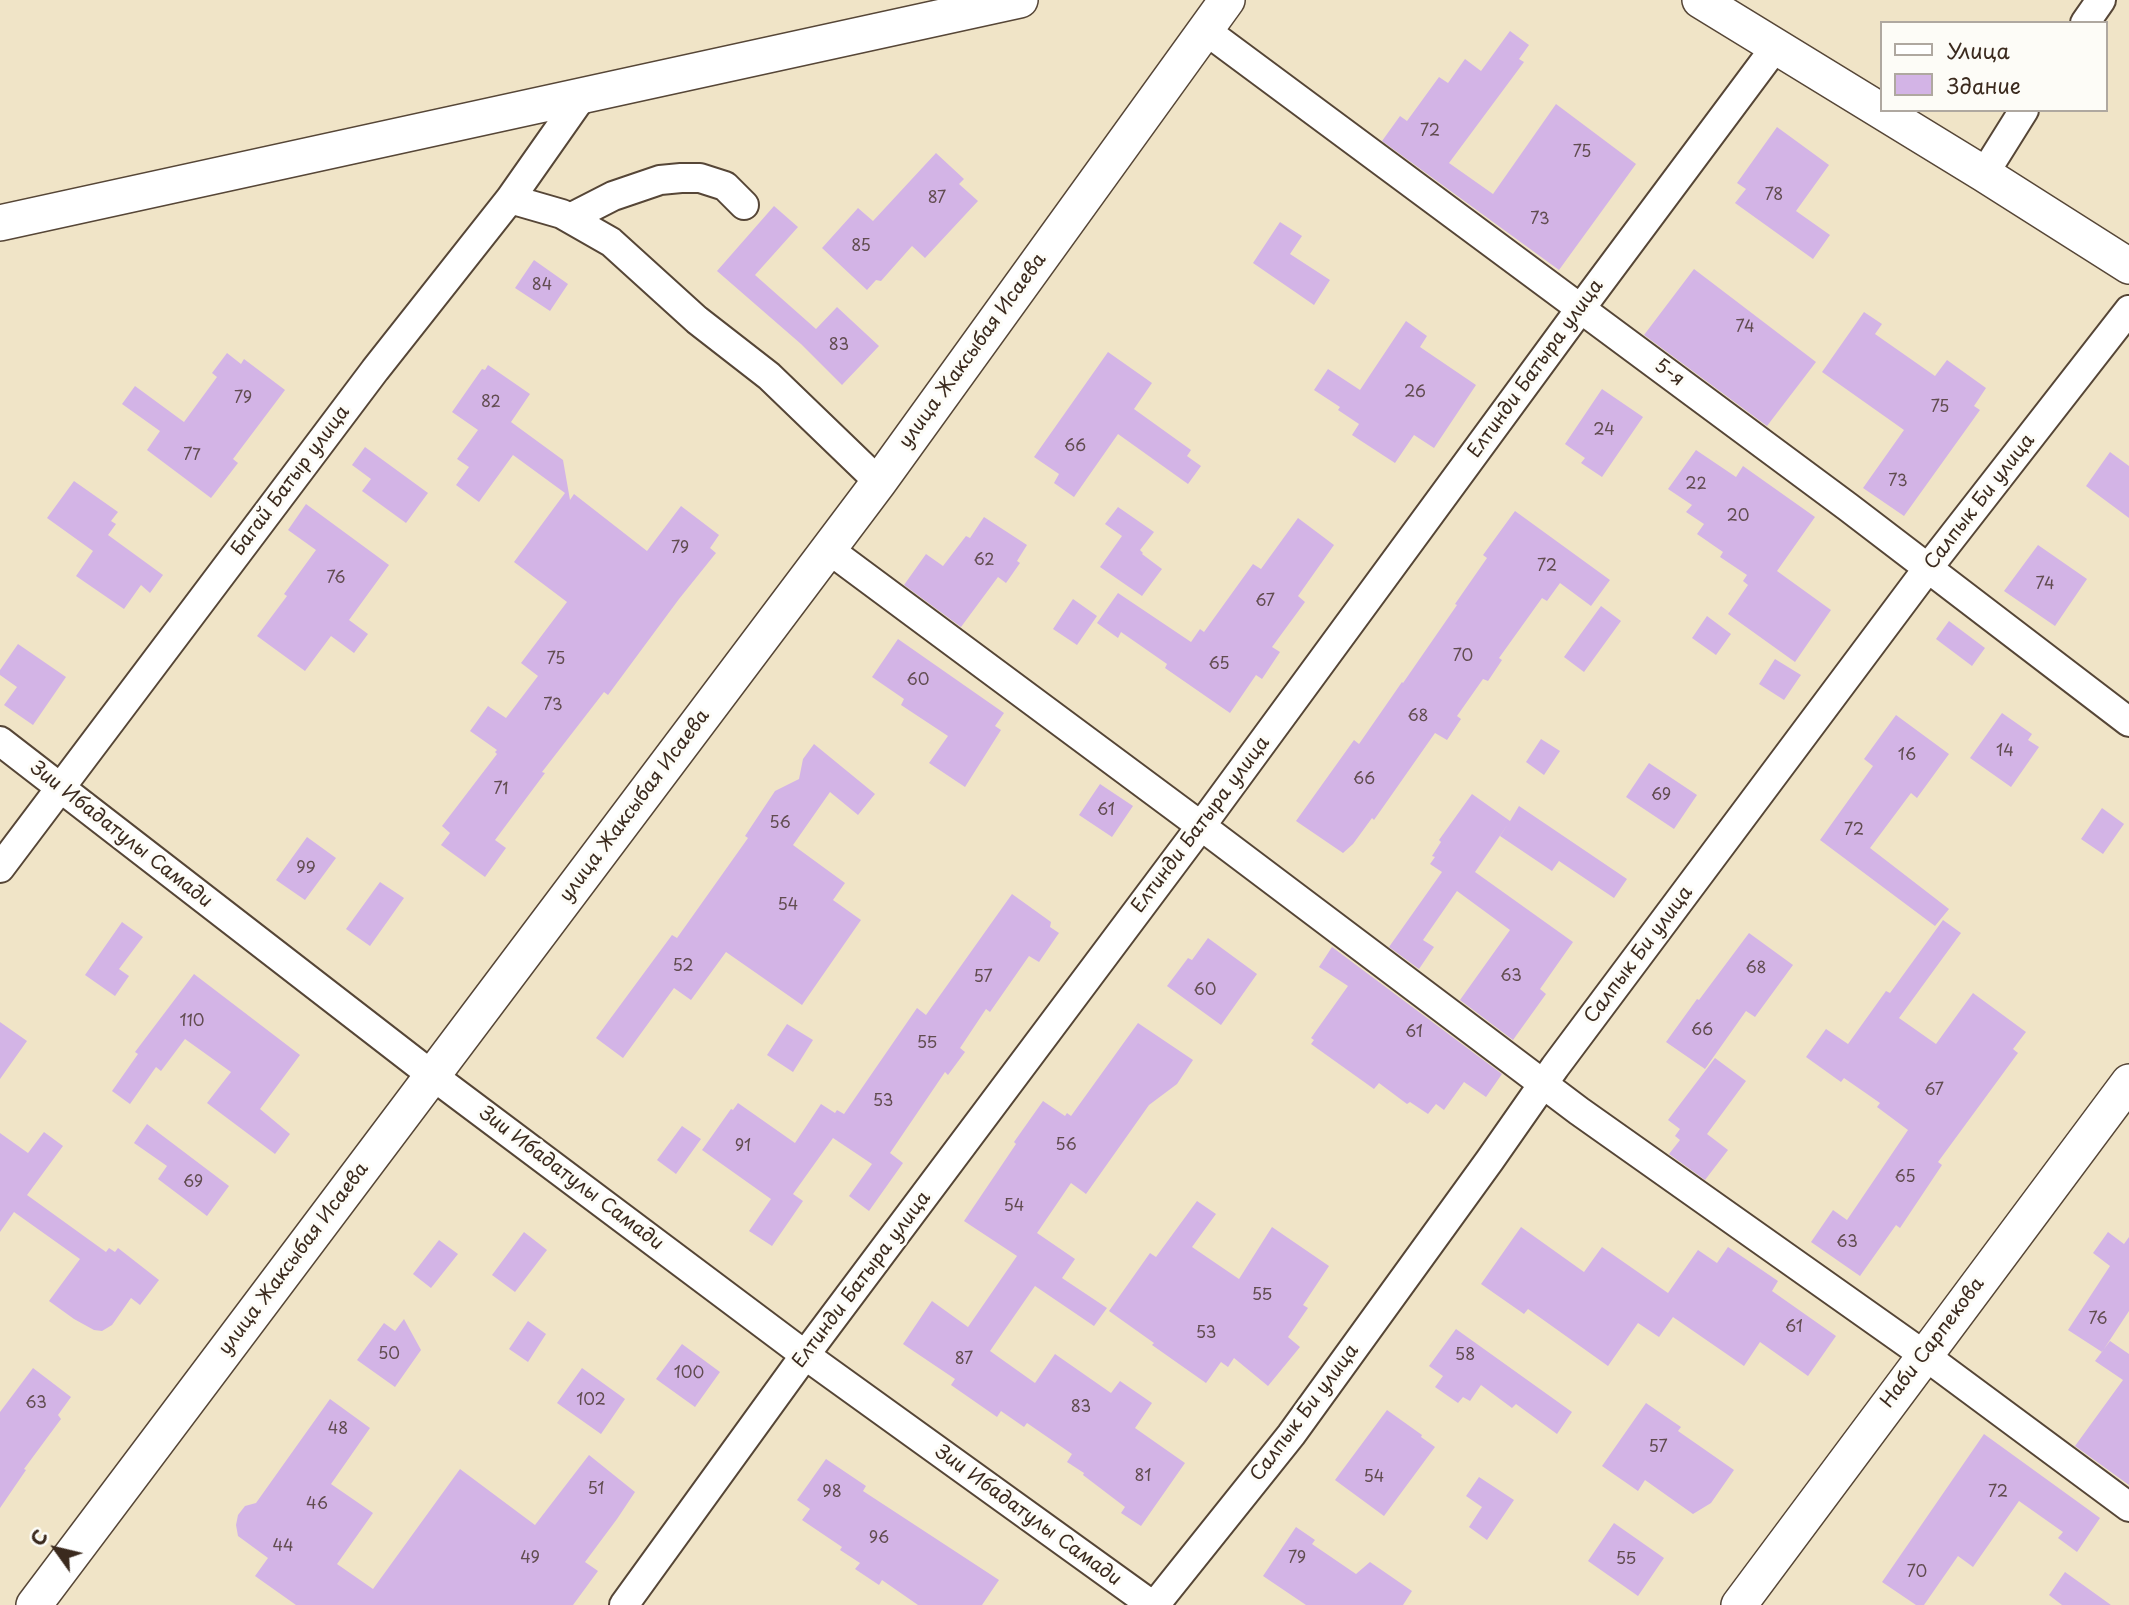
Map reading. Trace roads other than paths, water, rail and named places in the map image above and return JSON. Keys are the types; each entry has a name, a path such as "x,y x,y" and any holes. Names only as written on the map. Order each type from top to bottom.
{"street":[{"path":"0,223 1020,0"},
{"name":"улица Жаксыбая Исаева","path":"34,1605 879,482 1227,0"},
{"path":"1700,0 1881,110"},
{"path":"2086,21 2101,0"},
{"name":"5-я","path":"1205,30 1581,308 2129,722"},
{"name":"Елтинди Батыра улица","path":"624,1605 805,1355 1201,826 1777,46"},
{"name":"Багай Батыр улица","path":"0,868 375,370 510,198 583,95"},
{"path":"1884,112 2129,266"},
{"path":"1984,174 2023,112"},
{"path":"570,218 613,197 660,180 681,178 699,178 724,186 744,205"},
{"path":"510,198 562,214 611,242 697,320 769,376 879,482"},
{"name":"Салпык Би улица","path":"1154,1605 1291,1435 1490,1160 1542,1083 1928,568 2129,310"},
{"path":"828,549 1542,1083 1924,1355 2129,1507"},
{"name":"Зии Ибадатулы Самади","path":"0,741 433,1076 805,1355 1154,1605"},
{"name":"Наби Сарпекова","path":"1739,1605 2129,1082"}]}
